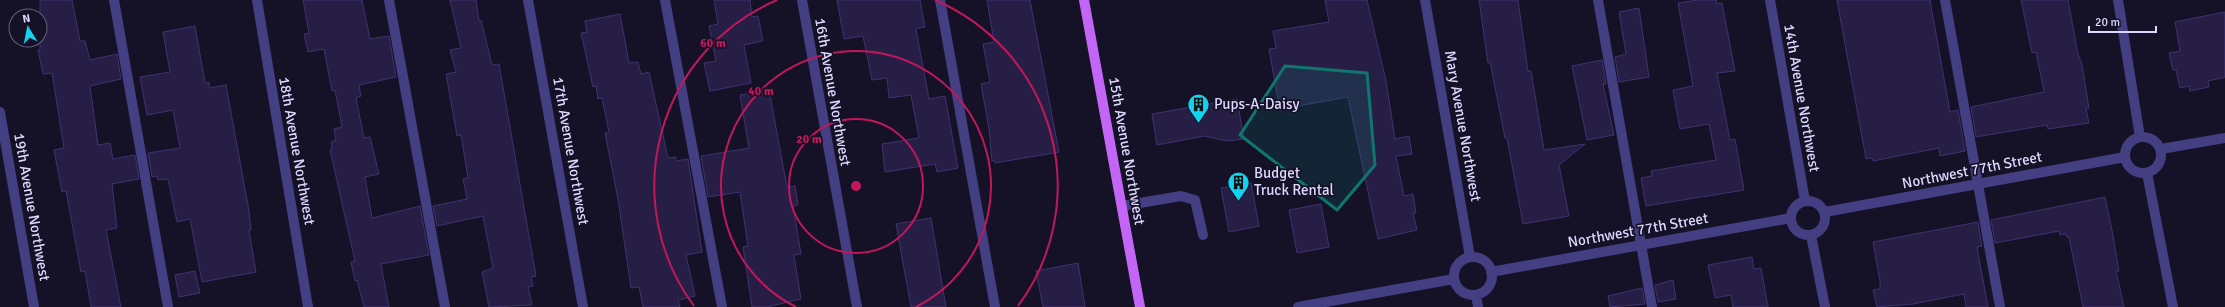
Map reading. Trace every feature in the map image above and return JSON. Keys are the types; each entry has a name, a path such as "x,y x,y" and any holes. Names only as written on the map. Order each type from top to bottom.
{"main road":[{"name":"15th Avenue Northwest","path":"1084,0 1140,307"}],"street":[{"path":"114,0 168,307"},
{"name":"18th Avenue Northwest","path":"257,0 308,307"},
{"path":"389,0 445,307"},
{"name":"17th Avenue Northwest","path":"528,0 583,307"},
{"path":"665,0 722,307"},
{"name":"16th Avenue Northwest","path":"802,0 857,307"},
{"path":"940,0 995,307"},
{"name":"Mary Avenue Northwest","path":"1425,0 1470,257"},
{"path":"1598,0 1652,307"},
{"name":"14th Avenue Northwest","path":"1770,0 1805,202"},
{"path":"1945,0 2000,307"},
{"path":"2118,0 2140,137"},
{"name":"19th Avenue Northwest","path":"0,112 34,307"},
{"path":"2140,137 2154,140 2160,149 2161,155 2158,166 2147,173 2135,172 2126,163 2125,157 2127,145 2140,137"},
{"path":"2160,149 2225,138"},
{"name":"Northwest 77th Street","path":"1824,212 2125,157"},
{"path":"2147,173 2173,307"},
{"path":"1122,206 1181,196 1195,200 1203,235"},
{"path":"1805,202 1819,205 1824,212 1823,227 1811,236 1797,231 1791,218 1797,206 1805,202"},
{"name":"Northwest 77th Street","path":"1491,272 1791,218"},
{"path":"1811,236 1825,307"},
{"path":"1470,257 1481,259 1487,263 1491,272 1491,282 1488,287 1484,292 1476,295 1462,292 1457,288 1454,279 1457,265 1462,260 1470,257"},
{"path":"1298,307 1454,279"},
{"path":"1476,295 1478,307"}],"highlighted area":[{"path":"1285,66 1367,73 1375,165 1337,210 1240,135"}],"building":[{"path":"40,0 72,0 80,41 85,41 90,60 117,54 121,79 90,86 98,145 110,143 113,159 135,155 139,179 112,184 117,228 106,230 121,307 91,307 85,271 81,272 66,191 62,192 54,150 64,148 52,73 43,74 38,50 40,50 40,48 48,48 48,8 40,8"},
{"path":"303,0 362,0 370,39 389,36 396,77 359,85 361,96 356,98 364,138 370,137 379,174 365,177 372,218 420,206 429,255 381,264 389,307 364,307 357,280 355,281 351,262 355,261 330,150 332,149 331,142 336,140 334,129 342,127 335,90 332,91 324,49 308,52 304,34 309,33"},
{"path":"450,0 476,0 479,21 481,20 492,65 499,64 536,276 531,277 533,286 528,287 532,305 489,307 482,272 493,268 483,216 437,226 433,206 467,199 463,179 468,178 461,135 457,136 446,74 456,72 450,50 461,48"},
{"path":"714,0 750,0 752,17 758,16 763,41 744,45 751,83 710,91 704,63 716,61 709,26 718,24"},
{"path":"837,0 920,0 925,27 916,29 929,99 945,96 958,168 937,172 935,164 885,172 882,144 919,138 911,95 889,98 887,78 872,80 863,36 844,39"},
{"path":"987,0 1030,0 1059,152 995,163 994,160 992,161 989,129 981,84 990,82 983,44 994,42"},
{"path":"1325,0 1367,0 1386,81 1395,139 1409,136 1412,154 1396,156 1404,196 1413,194 1416,213 1413,213 1417,230 1378,239 1348,97 1287,108 1286,105 1279,106 1269,49 1276,48 1273,31 1329,22"},
{"path":"1479,0 1518,0 1528,71 1531,71 1544,150 1585,144 1559,165 1569,216 1523,224 1507,138 1505,138 1490,62 1488,63"},
{"path":"1698,0 1716,0 1717,4 1722,3 1735,71 1717,73 1730,140 1735,139 1744,190 1646,206 1641,178 1652,176 1651,171 1716,160 1709,124 1680,129 1673,90 1693,86 1678,3"},
{"path":"1837,0 1930,0 1950,112 1958,110 1965,151 1940,156 1939,148 1873,161 1872,158 1866,159"},
{"path":"2021,0 2068,0 2078,54 2082,65 2089,108 2086,109 2089,123 2048,129 2047,125 1976,137 1971,107 2044,92 2036,52 2032,53"},
{"path":"1639,8 1649,77 1619,82 1615,57 1626,54 1619,12"},
{"path":"2225,12 2225,77 2208,81 2209,87 2190,91 2189,86 2180,88 2176,70 2173,70 2169,53 2180,51 2175,22"},
{"path":"620,14 629,63 638,62 641,74 649,72 668,158 676,157 676,161 688,159 702,252 686,255 695,296 678,300 680,307 643,307 639,287 631,288 618,199 605,133 609,132 602,98 598,99 596,86 593,87 581,33 587,32 585,21"},
{"path":"195,26 205,83 209,82 210,88 226,85 249,211 251,230 249,230 256,272 202,282 190,219 177,222 168,179 158,180 157,176 152,177 148,153 180,148 173,110 147,115 140,77 170,72 163,32"},
{"path":"1602,60 1606,84 1603,84 1614,135 1587,140 1572,66"},
{"path":"769,90 787,187 795,186 798,205 793,206 801,254 794,255 801,299 767,307 752,307 743,247 748,246 740,192 708,197 701,156 749,148 740,95"},
{"name":"Pups-A-Daisy","path":"1237,99 1244,139 1227,141 1204,136 1157,145 1152,114"},
{"name":"Budget Truck Rental","path":"1251,183 1259,226 1229,232 1221,188"},
{"path":"2105,197 2119,271 2116,271 2124,307 2083,307 2069,237 2067,237 2066,234 2060,235 2059,231 1995,243 1991,220"},
{"path":"1321,204 1329,247 1297,253 1289,210"},
{"path":"931,218 946,307 911,307 896,224"},
{"path":"1978,222 1982,246 1977,247 1988,307 1966,307 1964,294 1913,304 1877,307 1873,290 1880,289 1880,281 1873,242"},
{"path":"1752,257 1754,269 1761,268 1768,307 1733,307 1731,295 1715,298 1708,265"},
{"path":"1078,263 1085,307 1043,307 1036,271"},
{"path":"195,271 200,293 179,297 175,275"},
{"path":"1673,280 1676,299 1658,302 1655,285"},
{"path":"1642,288 1645,304 1610,307 1608,296"}],"place":[{"name":"Pups-A-Daisy","path":"1198,124"},
{"name":"Budget Truck Rental","path":"1239,202"}]}
